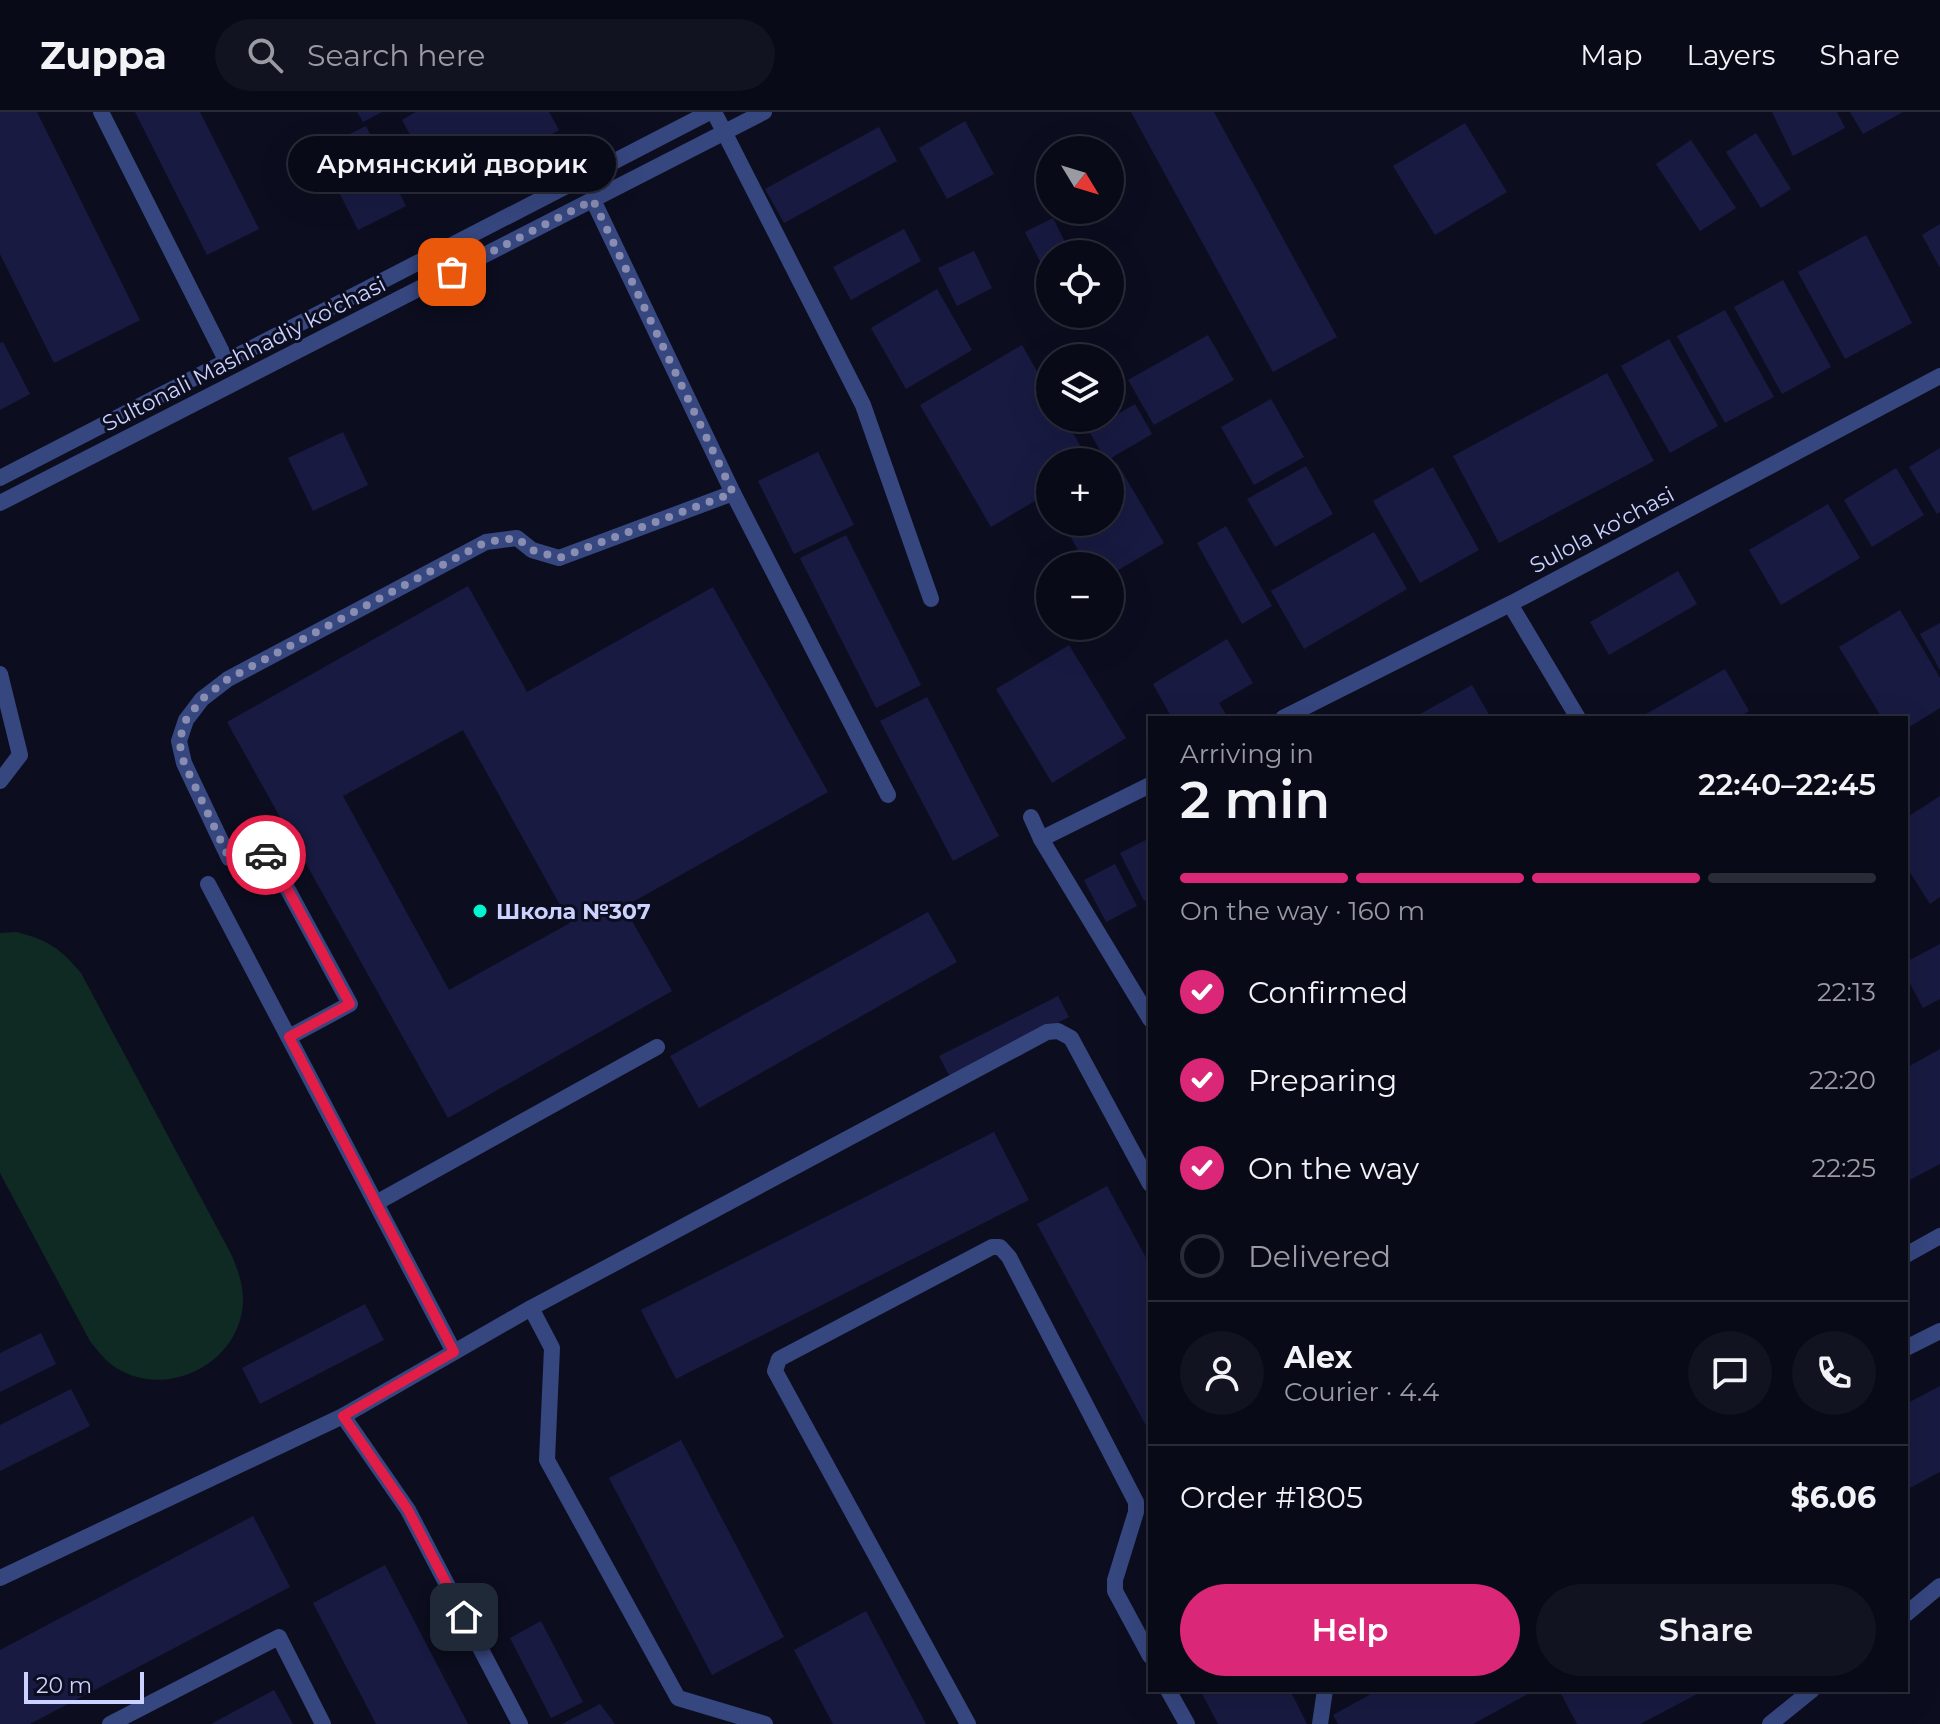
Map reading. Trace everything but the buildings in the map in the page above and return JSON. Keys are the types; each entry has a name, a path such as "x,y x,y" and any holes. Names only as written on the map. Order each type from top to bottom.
{"street":[{"path":"101,112 227,362"},
{"path":"712,112 863,405 931,599"},
{"name":"Sultonali Mashhadiy ko'chasi","path":"0,478 712,112"},
{"name":"Sultonali Mashhadiy ko'chasi","path":"0,503 764,112"},
{"path":"593,200 733,493 888,795"},
{"name":"Sulola ko'chasi","path":"1287,716 1510,604 1940,376"},
{"path":"289,1037 350,1004 269,855 229,858 184,763 179,741 186,720 202,699 228,679 486,542 517,538 532,550 559,558 733,493"},
{"path":"1510,604 1577,716"},
{"path":"0,674 20,755 0,781"},
{"path":"1041,839 1148,786"},
{"path":"1031,817 1041,839 1148,1016"},
{"path":"208,884 454,1352"},
{"path":"0,1578 343,1416 531,1308 1047,1032 1058,1031 1071,1038 1148,1180"},
{"path":"376,1203 657,1047"},
{"path":"1908,1254 1940,1236"},
{"path":"968,1724 775,1371 779,1359 992,1247 1000,1247 1009,1257 1136,1502 1136,1512 1115,1580 1115,1591 1148,1652"},
{"path":"531,1308 552,1348 547,1460 678,1698 765,1724"},
{"path":"1908,1347 1940,1331"},
{"path":"343,1416 408,1510 520,1724"},
{"path":"1908,1612 1940,1586"},
{"path":"110,1724 279,1637 323,1724"},
{"path":"1169,1692 1187,1724"},
{"path":"1320,1724 1325,1692"},
{"path":"1770,1724 1810,1692"}],"green space":[{"path":"16,932 53,946 81,973 234,1260 243,1295 239,1325 228,1345 212,1361 192,1372 170,1379 148,1379 126,1373 106,1360 90,1341 0,1173 0,933"}],"way so far":[{"path":"266,855 229,858 184,763 179,741 186,720 202,699 228,679 486,542 517,538 532,550 559,558 733,493 593,200 452,272"}],"place":[{"name":"Армянский дворик","path":"452,272"},
{"name":"Школа №307","path":"480,911"}],"route":[{"path":"266,855 269,855 350,1004 289,1037 454,1352 343,1416 408,1510 464,1617"}]}
